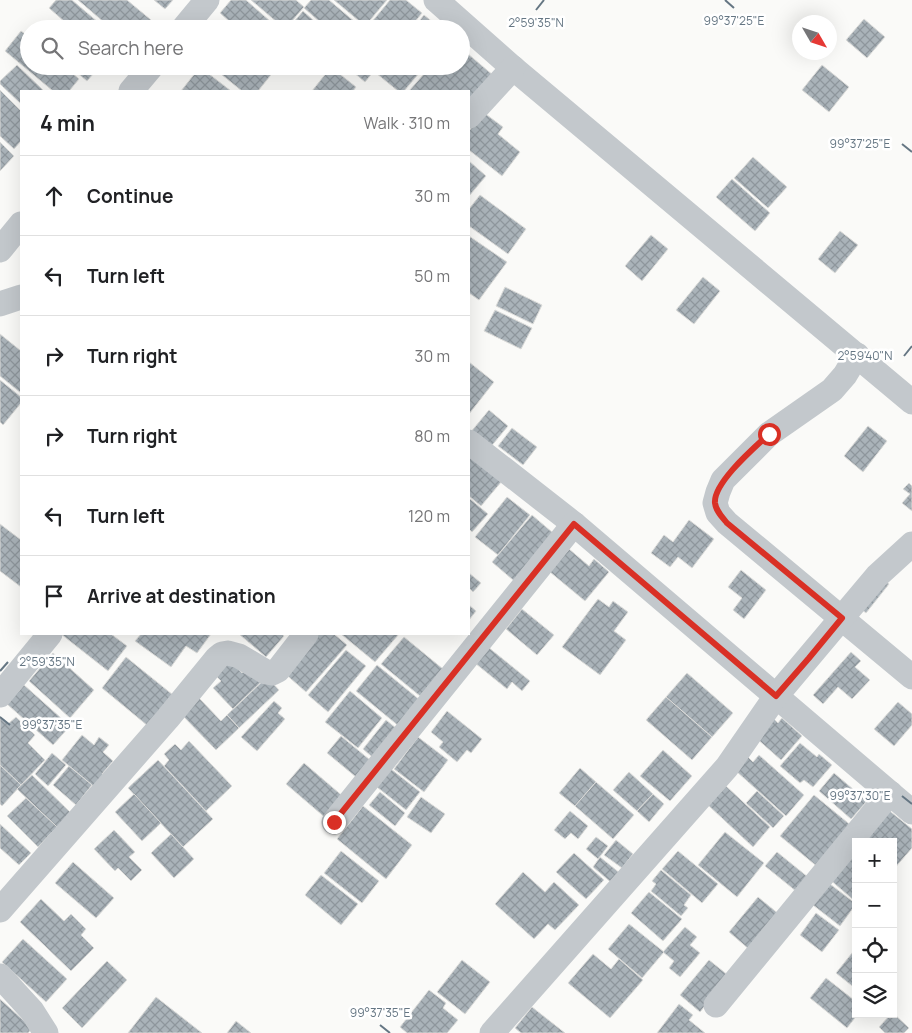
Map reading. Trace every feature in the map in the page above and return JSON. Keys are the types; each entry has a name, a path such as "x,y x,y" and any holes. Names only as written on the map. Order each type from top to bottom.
{"street":[{"path":"190,20 207,0"},
{"path":"436,0 459,20"},
{"path":"470,30 912,402"},
{"path":"470,115 513,68"},
{"path":"133,90 145,75"},
{"path":"0,250 20,225"},
{"path":"0,304 20,297"},
{"path":"857,355 845,375 832,390 769,434 723,480 715,503 718,513 727,523 912,677"},
{"path":"470,443 574,524 912,812"},
{"path":"334,822 574,524"},
{"path":"492,1033 728,767 776,696 877,576 912,544"},
{"path":"0,695 49,635"},
{"path":"0,910 168,718 217,658 222,654 228,653 239,656 266,672 272,673 278,670 305,635"},
{"path":"716,1005 890,793"},
{"path":"0,976 32,1011 46,1033"}],"building":[{"path":"56,0 72,0 95,20 63,20 49,8"},
{"path":"78,0 127,0 151,20 101,20"},
{"path":"154,0 173,0 165,9"},
{"path":"231,0 246,0 269,20 228,20 220,13"},
{"path":"251,0 296,0 304,7 293,20 274,20"},
{"path":"311,0 329,0 353,20 318,20 304,8"},
{"path":"334,0 387,0 370,20 358,20"},
{"path":"390,0 406,0 422,13 416,20 373,20"},
{"path":"303,11 313,20 296,20"},
{"path":"424,15 430,20 420,20"},
{"path":"864,19 885,37 867,58 846,40"},
{"path":"20,32 20,64 5,51"},
{"path":"470,56 494,76 470,105 470,90 410,90 423,75 470,75"},
{"path":"17,65 20,68 20,75 27,75 43,90 20,90 20,103 0,84 0,81"},
{"path":"822,65 849,87 829,112 802,90"},
{"path":"34,75 74,75 79,79 70,90 52,90"},
{"path":"80,75 92,75 87,81"},
{"path":"194,75 210,75 230,90 182,90"},
{"path":"222,75 271,75 259,90 241,90"},
{"path":"325,75 341,75 356,87 354,90 313,90"},
{"path":"357,75 371,75 365,82"},
{"path":"378,75 417,75 405,90 397,90"},
{"path":"0,90 20,110 20,142 14,149 0,136"},
{"path":"483,112 503,127 498,134 520,152 502,176 470,151 470,130"},
{"path":"0,142 14,156 0,171"},
{"path":"753,157 787,187 768,208 734,178"},
{"path":"470,162 486,176 470,195"},
{"path":"732,179 770,213 755,231 716,197"},
{"path":"480,195 526,229 508,254 470,227 470,208"},
{"path":"840,231 858,245 835,273 818,259"},
{"path":"651,235 668,249 642,281 625,266"},
{"path":"470,237 507,262 479,300 470,294"},
{"path":"703,277 720,291 694,324 676,310"},
{"path":"505,287 542,305 533,324 496,306"},
{"path":"495,310 532,328 521,349 484,331"},
{"path":"0,334 20,350 20,392 0,376"},
{"path":"470,363 494,382 470,413"},
{"path":"0,380 20,396 20,404 3,425 0,422"},
{"path":"489,410 508,426 489,449 470,433"},
{"path":"868,426 887,441 863,472 844,456"},
{"path":"512,428 537,447 523,465 498,446"},
{"path":"470,454 502,481 481,506 470,497"},
{"path":"909,483 912,486 912,511 902,503 910,494 903,489"},
{"path":"507,497 530,515 498,555 475,537"},
{"path":"470,499 488,514 472,532 470,530"},
{"path":"532,515 560,539 520,586 492,562"},
{"path":"689,520 714,539 692,568 678,557 670,567 651,553 664,535 673,542"},
{"path":"0,524 20,539 20,586 0,571"},
{"path":"569,549 589,566 594,559 609,572 585,601 550,572"},
{"path":"741,570 766,590 744,619 733,610 742,598 728,587"},
{"path":"470,574 481,583 473,592 470,589"},
{"path":"879,576 889,584 866,613 856,605"},
{"path":"598,599 609,607 613,601 628,612 614,631 626,640 600,675 562,647"},
{"path":"470,606 476,611 470,619"},
{"path":"522,609 554,635 537,655 506,629"},
{"path":"62,635 112,635 127,646 108,671"},
{"path":"140,635 210,635 197,653 186,646 171,667 135,641"},
{"path":"240,635 283,635 266,657"},
{"path":"313,635 335,635 347,645 306,692 282,671"},
{"path":"342,635 398,635 375,662"},
{"path":"404,637 443,669 420,696 381,664"},
{"path":"488,647 530,681 522,691 512,682 507,689 475,663"},
{"path":"346,650 366,666 328,712 308,695"},
{"path":"851,652 861,661 855,667 870,680 852,699 838,687 823,704 813,695"},
{"path":"53,653 94,690 70,718 29,681"},
{"path":"126,657 173,695 148,726 102,688"},
{"path":"231,661 242,673 247,668 261,682 233,709 213,688 221,681 216,676"},
{"path":"377,665 421,701 400,727 356,691"},
{"path":"687,673 733,713 712,737 666,697"},
{"path":"267,677 279,690 239,728 227,715"},
{"path":"24,685 70,726 53,745 7,704"},
{"path":"350,691 382,718 358,748 325,722"},
{"path":"198,697 221,721 227,715 239,728 216,750 181,714"},
{"path":"666,697 712,737 692,760 646,720"},
{"path":"274,701 282,708 278,713 285,719 257,751 241,737"},
{"path":"898,702 912,714 912,725 894,746 874,729"},
{"path":"447,711 482,739 471,753 467,750 457,762 439,747 443,742 431,732"},
{"path":"0,716 8,724 16,717 35,735 28,743 45,760 21,785 0,765"},
{"path":"773,718 778,723 782,718 802,736 781,760 755,737"},
{"path":"386,720 402,733 378,762 363,749"},
{"path":"82,735 94,745 99,737 109,745 103,752 113,761 102,774 108,780 99,791 62,760"},
{"path":"341,736 376,765 362,782 327,753"},
{"path":"418,737 448,760 424,792 394,769"},
{"path":"189,741 232,786 206,811 164,766 169,760 164,754 175,744 181,750"},
{"path":"800,743 817,757 819,754 832,765 813,787 804,780 800,783 780,766"},
{"path":"663,750 692,776 670,801 640,776"},
{"path":"52,753 66,765 48,786 35,774"},
{"path":"759,755 804,795 786,816 736,771 748,757 753,762"},
{"path":"158,760 213,819 183,847 128,788"},
{"path":"304,763 346,799 328,820 286,784"},
{"path":"0,765 21,785 2,806 0,804"},
{"path":"69,766 92,785 76,805 53,785"},
{"path":"580,768 596,782 575,806 559,793"},
{"path":"391,769 420,792 406,810 377,787"},
{"path":"629,772 653,794 637,811 613,790"},
{"path":"834,773 867,801 851,819 819,791"},
{"path":"32,775 71,813 57,827 17,789"},
{"path":"596,782 634,815 613,839 575,806"},
{"path":"726,786 770,827 753,847 708,805"},
{"path":"757,791 784,816 773,828 746,803"},
{"path":"380,792 405,813 395,826 369,805"},
{"path":"134,794 161,823 142,841 115,812"},
{"path":"653,794 664,804 649,822 637,811"},
{"path":"814,795 853,827 819,868 780,836"},
{"path":"421,797 445,814 431,833 407,817"},
{"path":"26,798 57,827 38,847 7,816"},
{"path":"363,806 412,845 386,879 337,839"},
{"path":"886,808 912,829 912,848 897,865 897,838 861,838"},
{"path":"570,811 588,826 578,839 571,833 565,839 554,830"},
{"path":"0,824 31,853 19,865 0,848"},
{"path":"114,830 135,852 129,857 142,870 131,881 118,868 115,871 94,849"},
{"path":"725,832 764,863 737,897 698,865"},
{"path":"171,834 194,859 174,878 151,853"},
{"path":"596,837 608,846 598,859 586,849"},
{"path":"616,840 633,854 622,868 604,855"},
{"path":"852,850 852,899 828,878"},
{"path":"341,851 379,881 362,903 324,873"},
{"path":"678,851 718,884 702,903 662,869"},
{"path":"777,852 814,882 802,896 765,866"},
{"path":"574,853 604,880 586,899 556,872"},
{"path":"600,857 621,874 613,884 593,867"},
{"path":"73,862 114,898 96,918 55,883"},
{"path":"661,870 691,895 684,905 688,908 681,916 651,891 656,884 652,881"},
{"path":"523,872 545,892 554,882 579,905 555,930 548,924 534,939 495,904"},
{"path":"321,875 358,904 341,925 305,895"},
{"path":"830,884 852,901 852,910 840,926 813,905"},
{"path":"649,892 682,919 663,941 631,913"},
{"path":"758,897 780,915 750,950 729,932"},
{"path":"41,899 64,921 71,914 86,929 81,935 94,948 71,971 20,922"},
{"path":"816,913 839,930 822,952 800,935"},
{"path":"629,924 664,952 642,978 608,949"},
{"path":"685,927 697,937 690,945 700,953 680,977 669,968 674,961 663,952"},
{"path":"23,939 67,979 46,1002 2,962"},
{"path":"852,953 852,986 836,973"},
{"path":"593,954 611,969 619,959 643,980 610,1018 568,983"},
{"path":"462,960 490,982 465,1014 437,992"},
{"path":"709,960 729,976 700,1012 680,995"},
{"path":"107,961 127,980 82,1028 62,1008"},
{"path":"826,978 852,998 852,1018 855,1018 847,1028 810,998"},
{"path":"429,990 446,1003 443,1008 458,1020 447,1033 407,1033 400,1027"},
{"path":"156,997 202,1033 128,1033"},
{"path":"0,999 32,1028 28,1033 0,1033"},
{"path":"679,1004 693,1015 689,1020 705,1033 657,1033"},
{"path":"532,1007 565,1033 521,1033 515,1028"},
{"path":"897,1017 909,1028 904,1033 885,1033 879,1027 887,1018"},
{"path":"236,1021 251,1033 227,1033"}],"route":[{"path":"334,822 574,524 776,696 842,618 727,523 718,513 715,503 723,480 769,434"}]}
